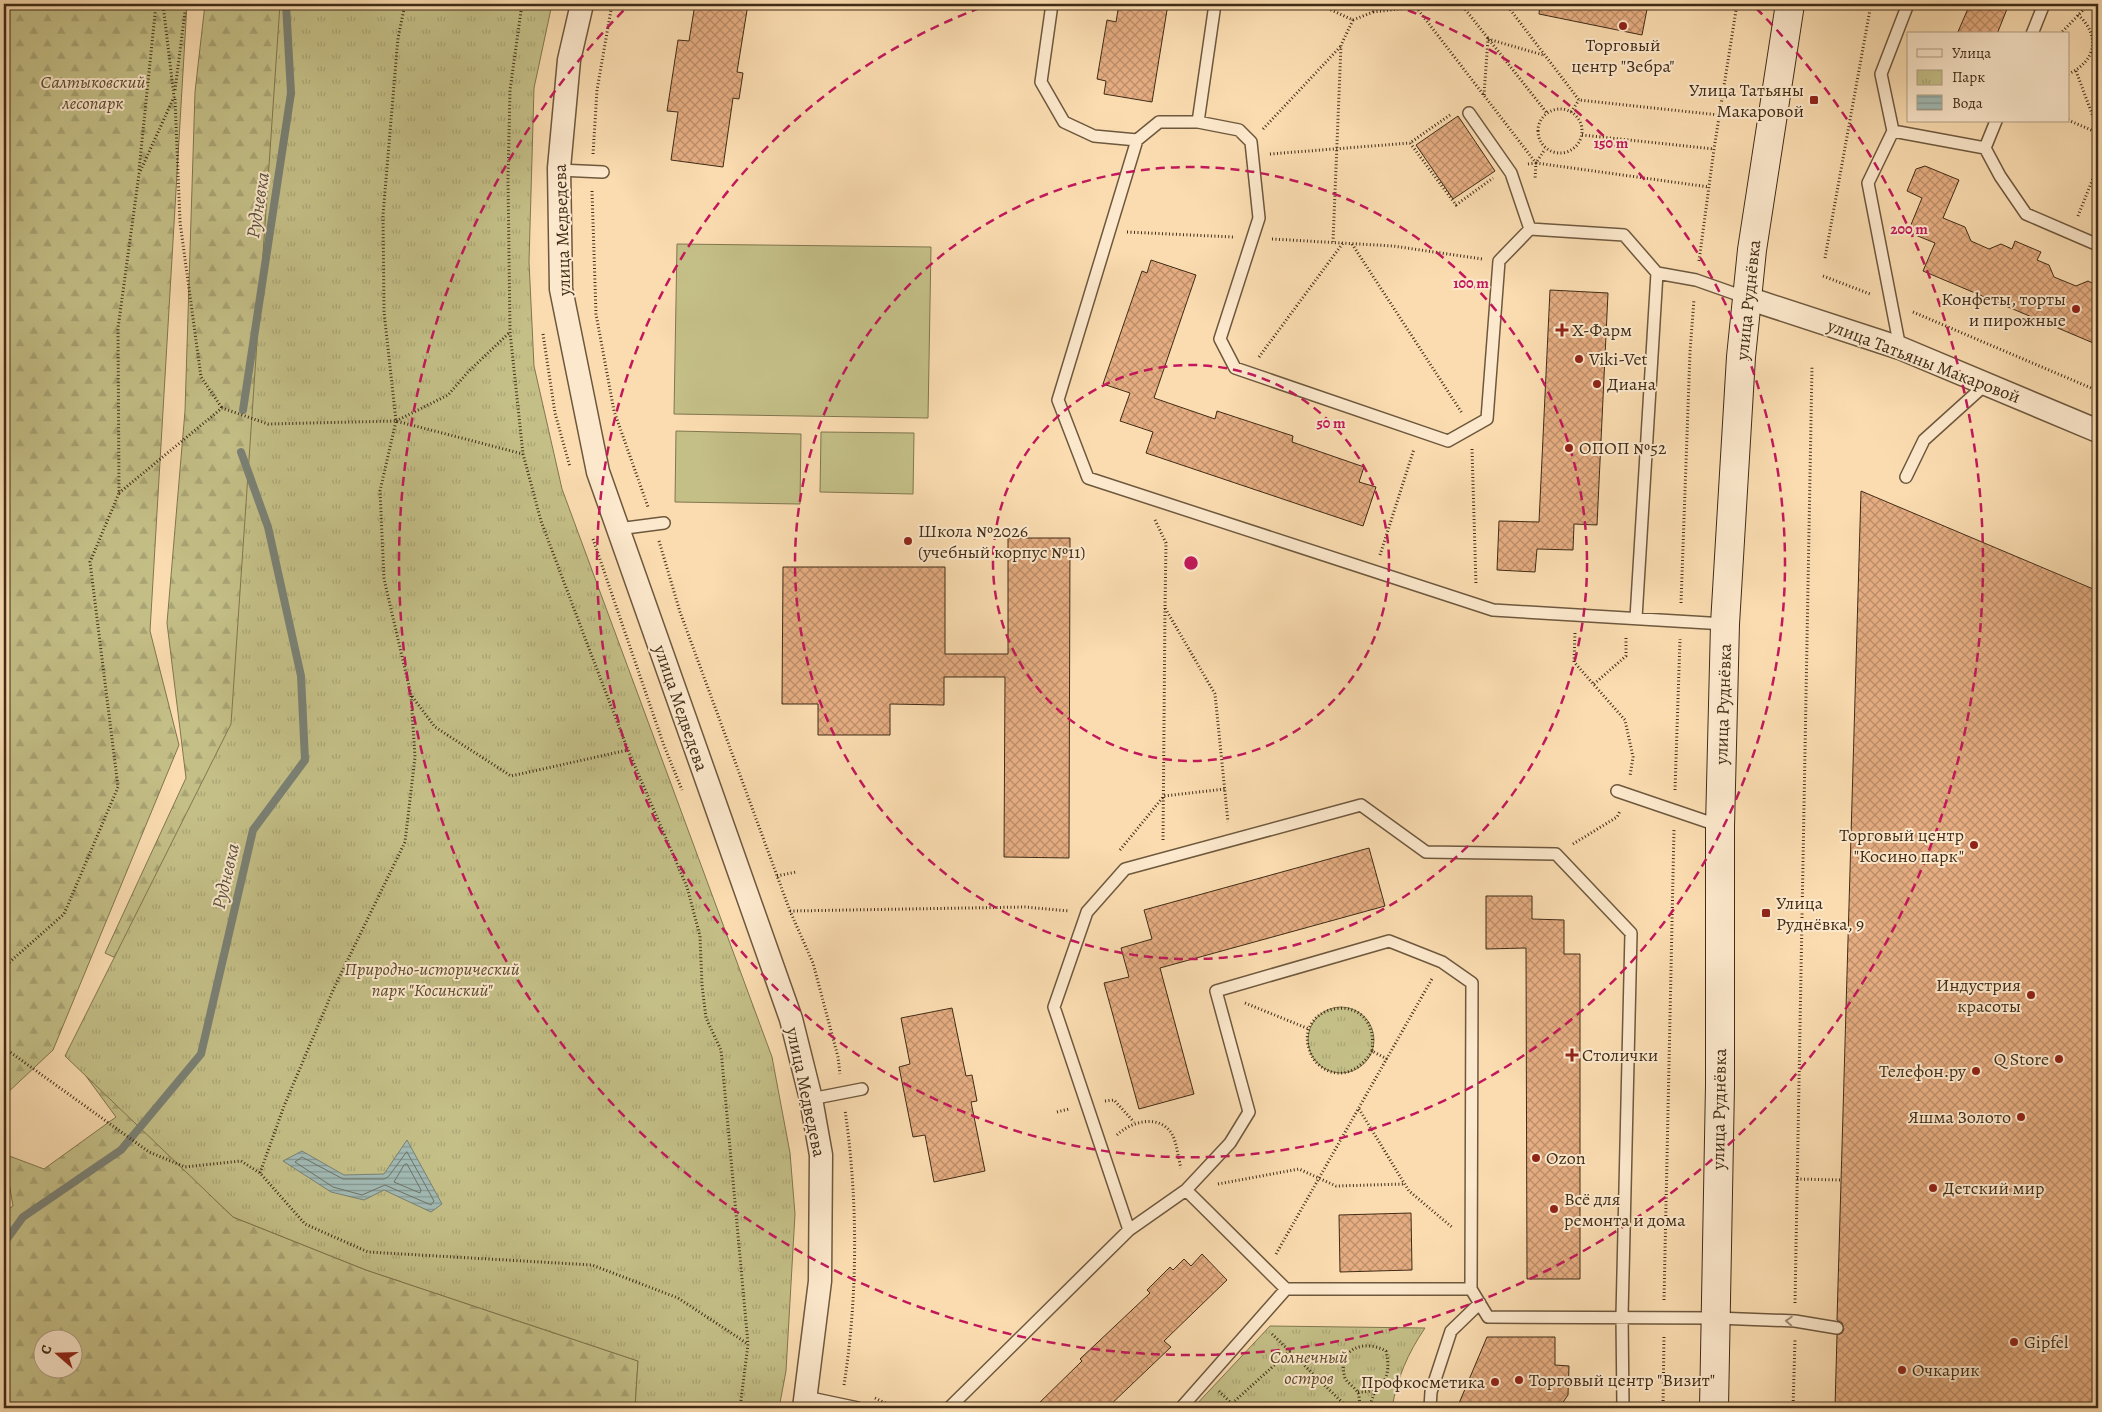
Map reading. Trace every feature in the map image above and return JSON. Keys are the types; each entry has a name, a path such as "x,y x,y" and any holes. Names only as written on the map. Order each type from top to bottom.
{"street":[{"name":"улица Медведева","path":"582,4 569,60 559,170 561,289 598,472 791,1018 811,1099 821,1154 820,1281 805,1403"},
{"name":"улица Руднёвка","path":"1714,1408 1720,1085 1720,826 1726,624 1741,357 1747,298 1790,4"},
{"name":"улица Татьяны Макаровой","path":"1747,298 1900,348 2098,431"}],"lane":[{"path":"1052,4 1042,82 1064,122 1094,136 1137,140"},
{"path":"1198,122 1215,4"},
{"path":"1900,348 1868,183 1892,130 1881,74 1908,4"},
{"path":"2033,32 2044,4"},
{"path":"1469,113 1509,169 1530,230"},
{"path":"1726,624 1493,610 1088,478 1058,400 1137,140 1160,122 1198,122 1240,130 1251,142 1260,218 1220,339 1235,368 1448,441 1487,419 1499,262 1530,230 1624,235 1657,273 1696,280 1747,298"},
{"path":"1985,148 1996,122"},
{"path":"1892,130 1985,148"},
{"path":"1985,148 2000,176 2026,214 2098,245"},
{"path":"559,170 597,172"},
{"path":"1631,617 1657,273"},
{"path":"1906,477 1924,440 1986,384"},
{"path":"618,529 659,523"},
{"path":"1622,793 1720,826"},
{"path":"1129,1230 1054,1007 1087,912 1125,869 1361,805 1426,852 1556,854 1631,933 1622,1316 1623,1408"},
{"path":"950,1408 1129,1230 1186,1190 1230,1143 1249,1112 1216,991 1389,941 1442,962 1472,984 1471,1289 1488,1317 1622,1316 1716,1318 1795,1321 1837,1328"},
{"path":"811,1099 862,1089"},
{"path":"1186,1190 1286,1289 1471,1289"},
{"path":"1181,1408 1286,1289"},
{"path":"1430,1408 1431,1392 1451,1331 1480,1304"},
{"path":"805,1403 858,1408"}],"path":[{"path":"4,967 64,914 118,787 90,562 119,493 118,328 139,174 156,4"},
{"path":"163,4 174,97 180,222 201,377 222,408 268,424 396,421 523,454"},
{"path":"139,174 174,97 186,4"},
{"path":"260,1173 284,1106 334,988 405,842 415,757 411,695 384,579 380,490 396,421 384,312 383,215 398,38 405,4"},
{"path":"522,4 510,90 508,180 510,332 523,454 542,521 628,750 686,887 700,936 702,985 706,1018 721,1050 748,1344 740,1408"},
{"path":"612,4 597,90 596,314 614,411 659,523 680,612 790,911 1025,908 1087,912"},
{"path":"1318,4 1353,20"},
{"path":"1372,12 1373,4"},
{"path":"1461,4 1547,113"},
{"path":"1506,4 1579,100 1719,115"},
{"path":"1663,1408 1674,811 1690,352 1696,280 1714,149 1738,4"},
{"path":"1825,258 1871,4"},
{"path":"2082,4 2085,8"},
{"path":"2062,32 2089,4"},
{"path":"1251,142 1341,45 1353,20 1372,12 1417,5 1536,163"},
{"path":"2070,73 2084,66 2094,41 2087,23 2078,15"},
{"path":"1488,38 1544,55"},
{"path":"1484,95 1488,38"},
{"path":"1333,242 1341,45"},
{"path":"2076,71 2098,131"},
{"path":"1570,112 1579,100"},
{"path":"1252,155 1410,143 1463,106 1469,113"},
{"path":"1559,109 1570,112 1580,122 1582,136 1575,148 1569,152 1555,153 1545,149 1539,139 1538,132 1542,118 1547,113 1559,109"},
{"path":"2070,121 2098,131"},
{"path":"1582,136 1714,149"},
{"path":"1410,143 1456,205 1499,174 1509,169 1536,163 1709,186"},
{"path":"1536,163 1545,149"},
{"path":"2071,233 2098,166"},
{"path":"1109,232 1393,246 1499,262"},
{"path":"1248,373 1344,243"},
{"path":"1352,244 1472,428 1476,605"},
{"path":"1823,276 2098,391"},
{"path":"396,421 448,395 468,372 510,332"},
{"path":"1794,1408 1812,366"},
{"path":"119,493 222,408"},
{"path":"1375,572 1420,432"},
{"path":"1143,496 1166,543 1163,858"},
{"path":"1165,608 1216,694 1230,840"},
{"path":"1556,854 1618,817 1622,793 1634,757 1625,720 1574,662 1575,614"},
{"path":"1594,684 1626,656 1631,617"},
{"path":"411,695 435,727 511,776 628,750"},
{"path":"1115,857 1164,796 1225,789"},
{"path":"777,876 796,872"},
{"path":"1267,1270 1442,962"},
{"path":"1216,991 1309,1029"},
{"path":"1338,1007 1350,1008 1361,1014 1370,1024 1374,1037 1372,1051 1366,1062 1355,1070 1342,1074 1329,1072 1318,1065 1310,1054 1308,1042 1309,1029 1316,1018 1326,1011 1338,1007"},
{"path":"4,1050 10,1052 150,1152 185,1167 241,1160 260,1173 305,1224 368,1252 592,1265 678,1298 748,1344"},
{"path":"1372,1051 1386,1059"},
{"path":"1359,1109 1409,1191 1448,1226 1471,1236"},
{"path":"1104,1153 1118,1134 1134,1122 1148,1121 1162,1126 1172,1133 1186,1190 1299,1169 1336,1186 1404,1184"},
{"path":"1797,1180 1841,1180"},
{"path":"1259,1321 1348,1408"},
{"path":"1360,1408 1358,1392 1346,1379 1344,1370 1347,1356 1354,1348 1365,1345 1376,1346 1386,1351 1389,1362 1385,1381 1375,1390 1369,1408"},
{"path":"1227,1408 1290,1352"},
{"path":"1358,1392 1375,1390"}],"green space":[{"name":"Салтыковский лесопарк","path":"4,4 187,4 150,631 179,745 53,1050 4,1096"},
{"path":"205,4 373,4 335,397 175,986 105,953 186,778 167,623 185,411 195,92"},
{"name":"Природно-исторический парк \"Косинский\"","path":"280,4 552,4 534,88 529,262 534,366 562,489 772,1057 790,1153 795,1214 786,1371 779,1408 635,1408 638,1361 366,1270 233,1217 65,1056 231,724"},
{"path":"677,244 931,247 928,418 674,414"},
{"path":"676,431 801,434 800,504 675,502"},
{"path":"821,432 914,433 913,494 820,492"},
{"path":"1341,1007 1354,1010 1364,1017 1371,1027 1374,1040 1371,1053 1364,1063 1354,1070 1341,1073 1328,1070 1318,1063 1311,1053 1308,1040 1311,1027 1318,1017 1328,1010"},
{"path":"80,1068 233,1217 366,1270 638,1361 635,1408 4,1408 4,1212 13,1206 4,1154 44,1169 116,1117"},
{"name":"Солнечный остров","path":"1270,1326 1425,1328 1404,1366 1392,1408 1193,1408"}],"water":[{"path":"407,1140 442,1204 431,1212 384,1190 364,1200 331,1192 283,1161 302,1151 344,1175 384,1174"}],"building":[{"path":"695,4 748,4 737,72 743,73 739,99 733,98 723,167 671,160 678,112 667,111 678,40 689,41"},
{"path":"1119,4 1168,4 1152,102 1104,94 1106,81 1097,79 1107,20 1116,22"},
{"name":"Торговый центр \"Зебра\"","path":"1540,4 1648,4 1642,35 1539,14"},
{"path":"1970,4 2009,4 1998,32 1958,32"},
{"path":"1458,116 1495,171 1453,199 1416,145"},
{"path":"1925,166 1959,180 1943,218 1965,227 1971,241 1989,249 2001,244 2012,249 2015,241 2041,252 2037,260 2049,265 2054,277 2076,286 2088,281 2098,286 2098,345 1923,271 1935,243 1908,232 1922,198 1907,191 1916,169"},
{"path":"1151,260 1196,275 1154,398 1215,419 1217,411 1293,436 1292,442 1364,467 1359,482 1376,487 1363,526 1146,453 1153,432 1120,421 1130,393 1103,384 1142,271 1147,273"},
{"path":"1550,290 1608,293 1597,525 1574,524 1573,550 1537,549 1535,572 1497,570 1499,521 1539,522"},
{"name":"Торговый центр \"Косино парк\"","path":"1861,491 2098,591 2098,1408 1835,1408 1837,1335 1842,1333 1844,1329 1842,1323 1837,1320"},
{"path":"1008,538 1070,538 1069,858 1004,857 1005,677 944,677 944,705 890,704 890,735 818,735 818,704 782,704 783,567 945,567 945,654 1008,654"},
{"path":"1369,848 1385,906 1160,968 1194,1094 1139,1109 1104,983 1129,977 1121,948 1152,939 1144,910"},
{"path":"1486,896 1532,896 1532,919 1564,920 1564,954 1580,954 1580,1279 1527,1279 1526,948 1486,949"},
{"path":"952,1008 966,1076 972,1075 977,1101 971,1102 985,1171 934,1182 925,1135 913,1137 899,1067 910,1064 901,1018"},
{"path":"1411,1213 1412,1270 1340,1272 1339,1215"},
{"path":"1202,1254 1227,1280 1164,1341 1171,1347 1107,1408 1034,1408 1082,1361 1080,1359 1150,1293 1147,1290 1170,1267 1173,1270 1184,1259 1191,1266"},
{"name":"Торговый центр \"Визит\"","path":"1487,1337 1555,1337 1555,1365 1569,1366 1568,1395 1559,1408 1457,1408"}],"waterway":[{"name":"Рудневка","path":"243,410 291,93 286,4"},
{"name":"Рудневка","path":"4,1243 23,1217 121,1150 201,1054 253,830 305,760 301,676 268,527 241,452"}],"place":[{"name":"Торговый центр \"Зебра\"","path":"1623,26"},
{"name":"Улица Татьяны Макаровой","path":"1814,100"},
{"name":"Конфеты, торты и пирожные","path":"2076,309"},
{"name":"X-Фарм","path":"1562,330"},
{"name":"Viki-Vet","path":"1579,359"},
{"name":"Диана","path":"1597,384"},
{"name":"ОПОП №52","path":"1569,448"},
{"name":"Школа №2026 (учебный корпус №11)","path":"908,541"},
{"name":"Торговый центр \"Косино парк\"","path":"1974,845"},
{"name":"Улица Руднёвка, 9","path":"1766,913"},
{"name":"Индустрия красоты","path":"2031,995"},
{"name":"Столички","path":"1572,1055"},
{"name":"Q Store","path":"2059,1059"},
{"name":"Телефон.ру","path":"1976,1071"},
{"name":"Яшма Золото","path":"2021,1117"},
{"name":"Ozon","path":"1536,1158"},
{"name":"Детский мир","path":"1933,1188"},
{"name":"Всё для ремонта и дома","path":"1554,1209"},
{"name":"Gipfel","path":"2014,1342"},
{"name":"Очкарик","path":"1902,1370"},
{"name":"Торговый центр \"Визит\"","path":"1519,1380"},
{"name":"Профкосметика","path":"1495,1382"}]}
